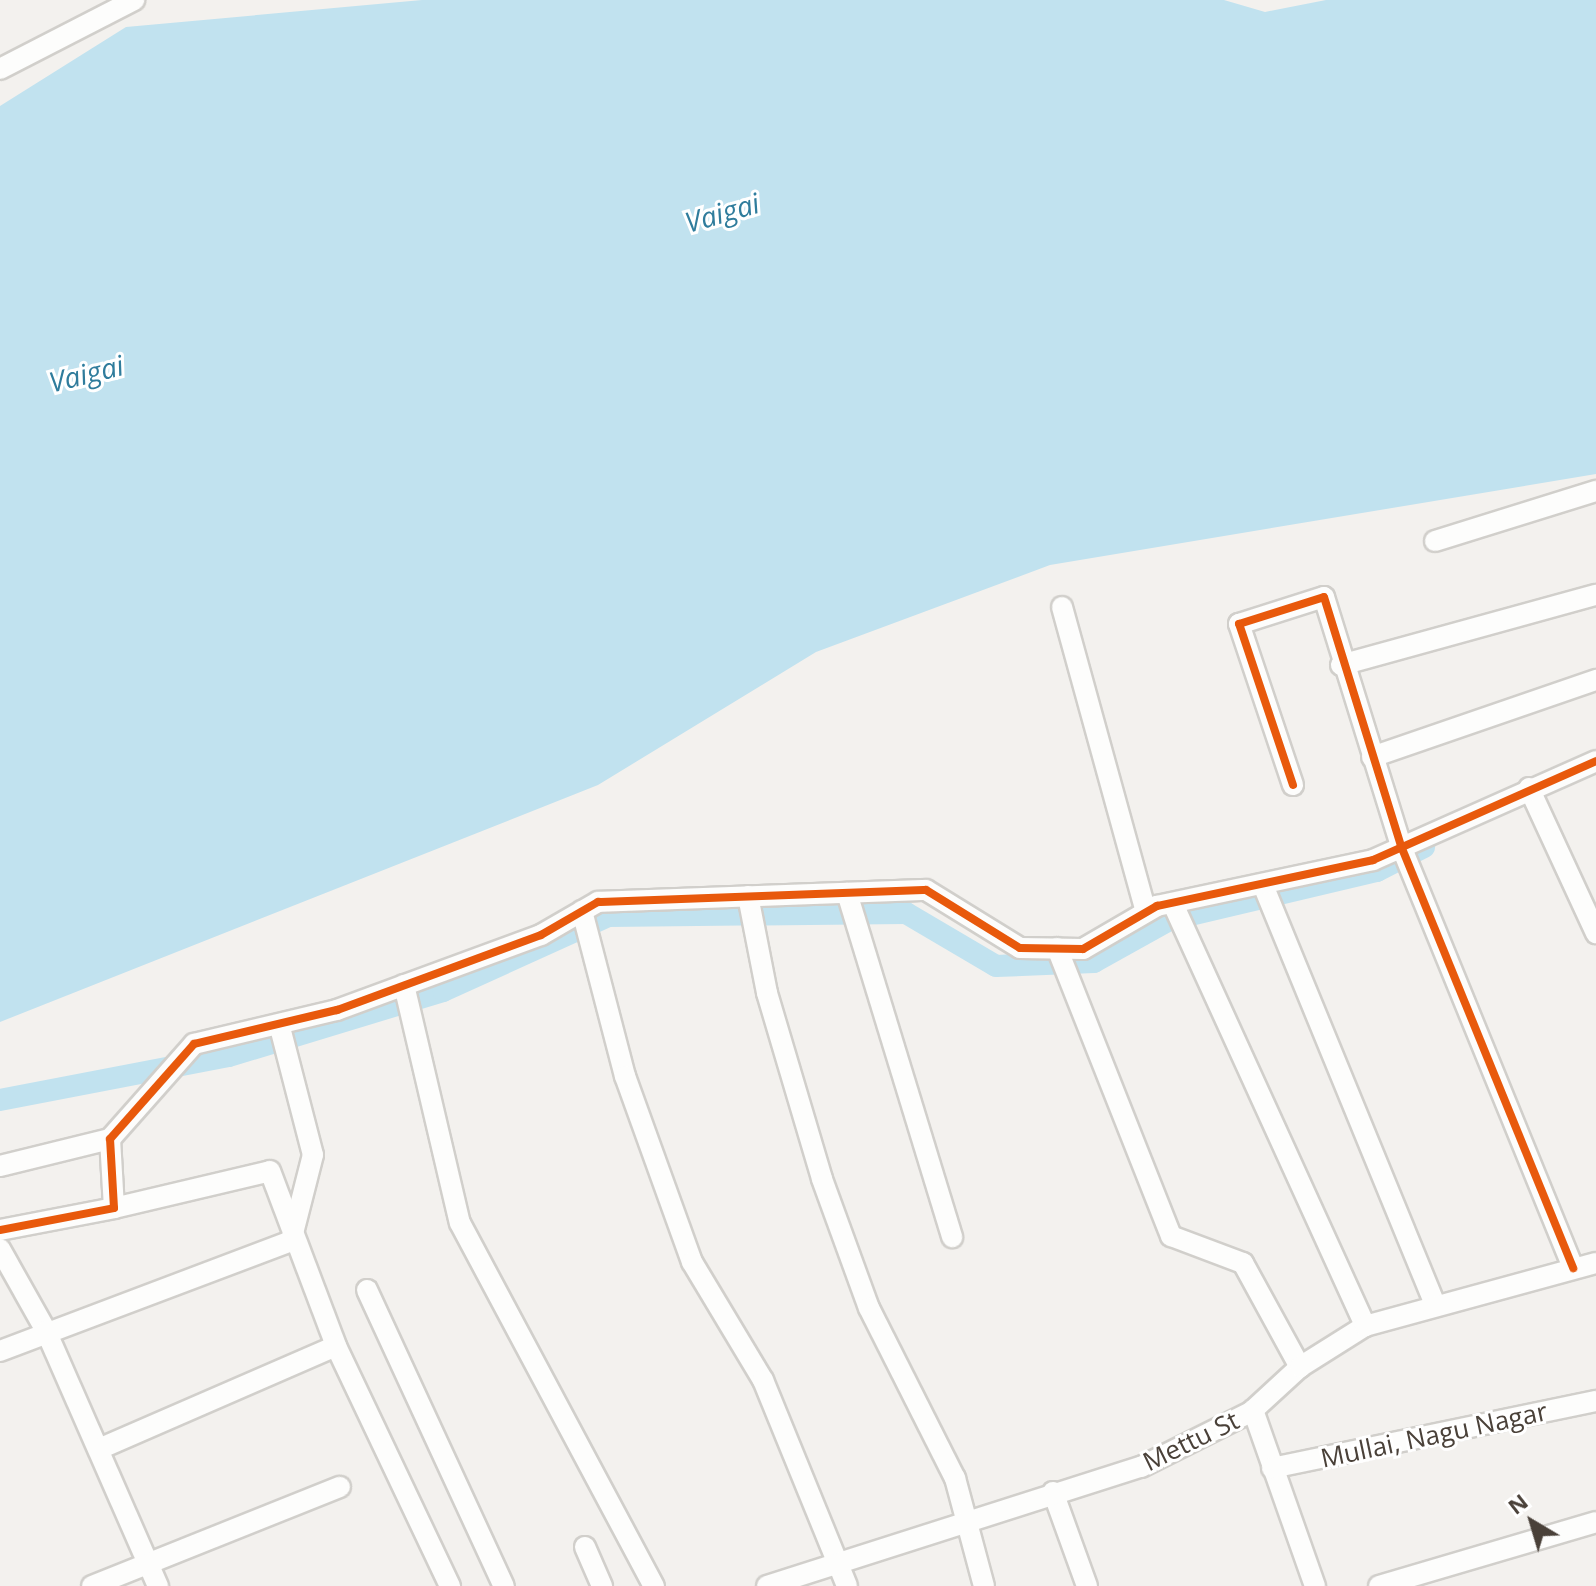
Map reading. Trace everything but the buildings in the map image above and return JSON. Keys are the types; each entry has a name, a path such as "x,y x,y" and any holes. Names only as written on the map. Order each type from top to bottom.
{"street":[{"path":"0,69 134,0"},
{"path":"1435,541 1596,491"},
{"path":"1341,665 1596,595"},
{"path":"1293,785 1239,624 1324,597 1341,665 1404,854 1573,1268"},
{"path":"1062,607 1146,912"},
{"path":"1372,757 1596,680"},
{"path":"0,1166 110,1139 173,1076 194,1044 283,1036 541,935 585,921 598,902 849,898 926,890 1020,948 1083,949 1146,912 1266,892 1373,860 1404,854 1532,795 1596,761"},
{"path":"1532,795 1596,933"},
{"path":"1266,892 1436,1306"},
{"path":"849,898 952,1237"},
{"path":"749,900 822,1179 869,1308 955,1478 961,1519 984,1586"},
{"path":"1174,906 1365,1326"},
{"path":"585,921 625,1076 692,1262 763,1380 847,1586"},
{"path":"1058,951 1171,1236 1243,1263 1300,1367"},
{"path":"404,988 460,1223 654,1586"},
{"path":"283,1036 313,1155 291,1241"},
{"path":"110,1139 114,1208"},
{"path":"0,1230 114,1208 270,1171 291,1241 336,1346 450,1586"},
{"path":"0,1351 46,1331 291,1241"},
{"path":"0,1249 46,1331 158,1586"},
{"name":"Mettu St","path":"767,1586 961,1519 1141,1467 1253,1410 1300,1367 1365,1326 1596,1263"},
{"path":"367,1290 504,1586"},
{"path":"99,1449 336,1346"},
{"name":"Mullai, Nagu Nagar","path":"1272,1468 1596,1401"},
{"path":"1253,1410 1315,1586"},
{"path":"92,1586 340,1487"},
{"path":"1053,1492 1087,1586"},
{"path":"1379,1586 1596,1522"},
{"path":"585,1547 602,1586"}],"water":[{"name":"Vaigai","path":"422,0 1224,0 1265,12 1326,0 1596,0 1596,474 1050,565 816,652 598,785 0,1022 0,106 126,27"}],"waterway":[{"path":"0,1100 229,1056 443,991 608,916 906,913 996,966 1094,962 1169,920 1377,871 1424,847"}],"cycle path":[{"path":"1293,785 1239,624 1324,597 1401,846 1573,1268"},
{"path":"0,1230 114,1208 110,1139 194,1044 337,1010 541,935 598,902 926,890 1020,948 1083,949 1157,906 1373,860 1596,761"}]}
